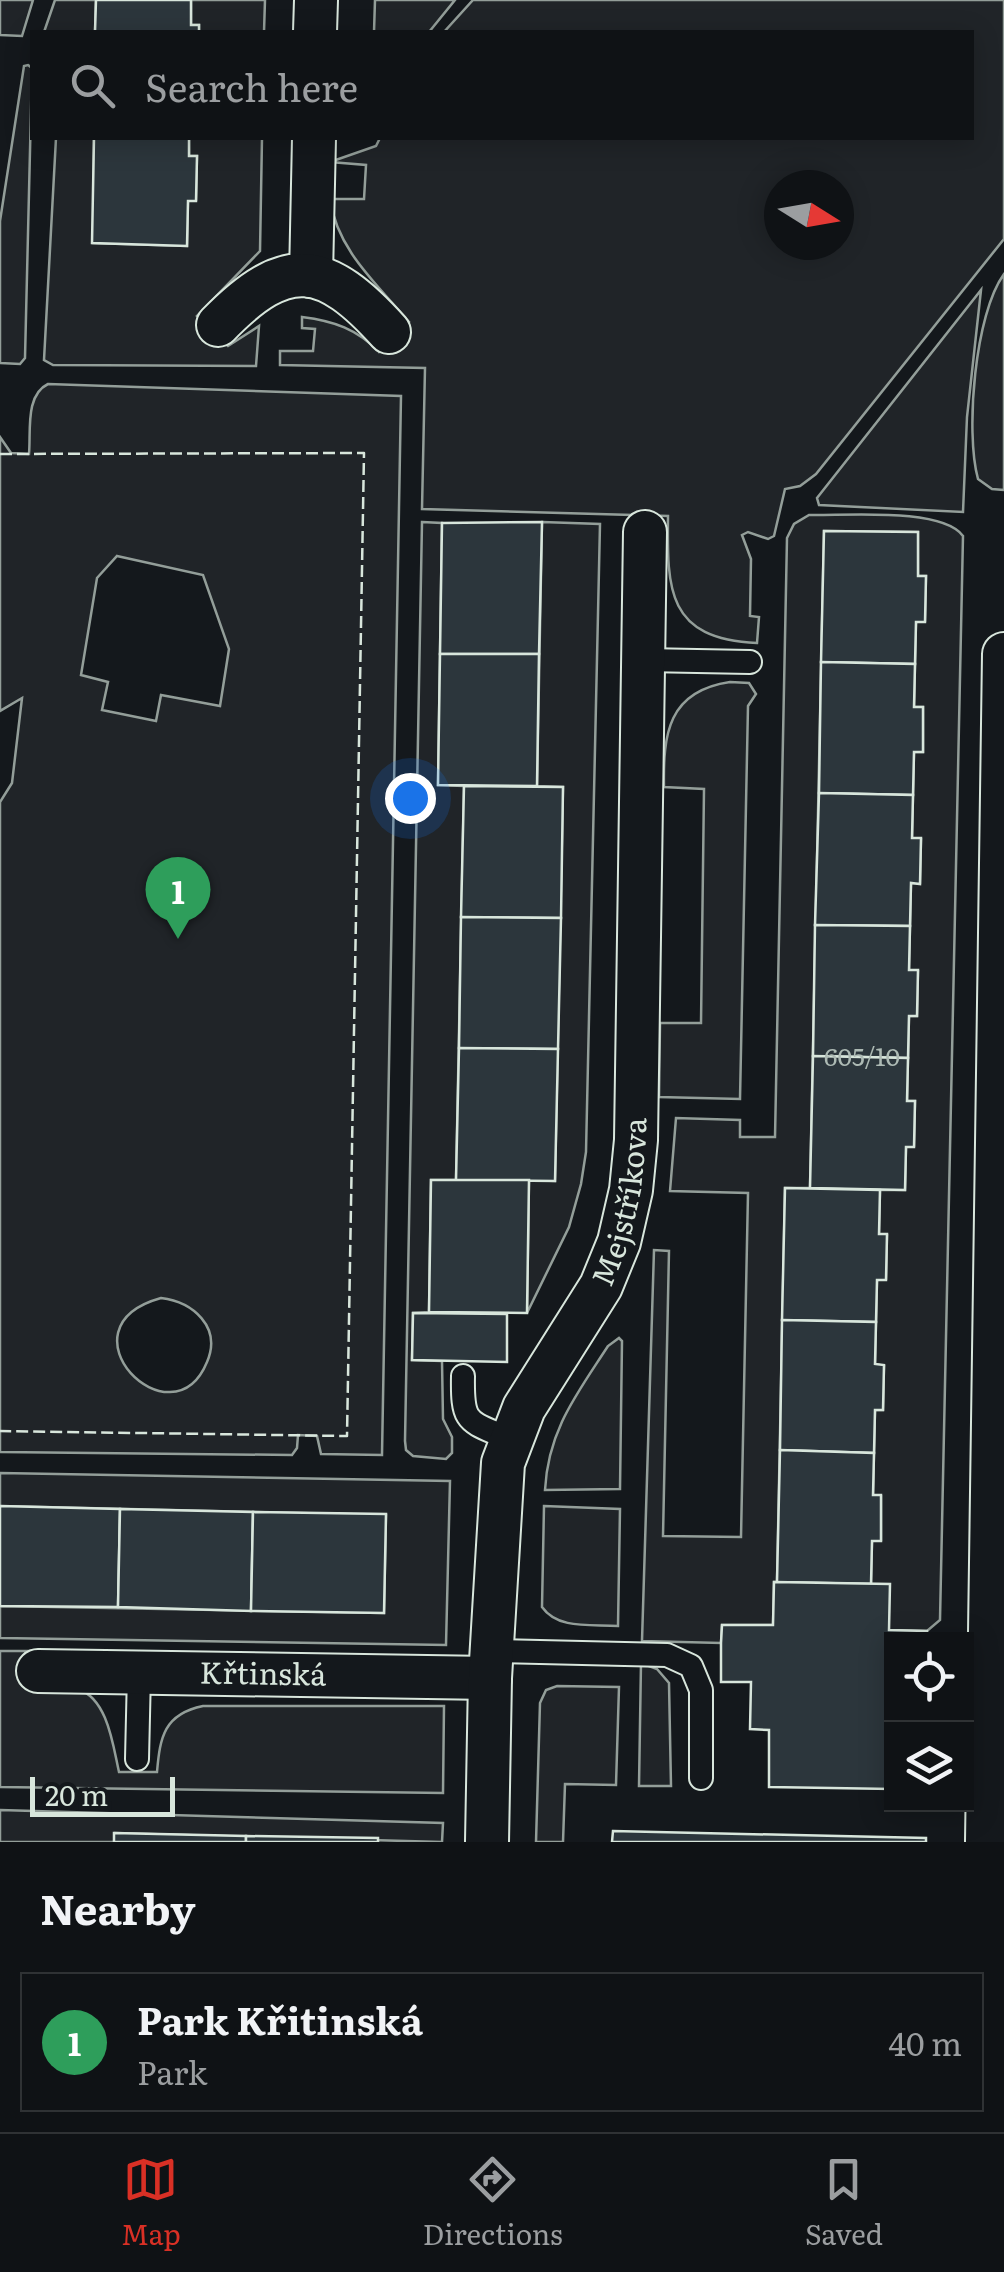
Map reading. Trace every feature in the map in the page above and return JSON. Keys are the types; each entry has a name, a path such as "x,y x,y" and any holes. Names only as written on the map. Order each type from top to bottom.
{"street":[{"path":"315,30 316,0"},
{"path":"311,276 314,140"},
{"path":"218,325 238,304 268,283 289,276 311,276 347,290 389,332"},
{"name":"Mejstříkova","path":"487,1842 500,1486 511,1440 545,1371 601,1286 618,1242 631,1190 636,1140 646,532"},
{"path":"987,1842 996,1784 1004,654"},
{"name":"Křtinská","path":"38,1672 491,1664"}],"lane":[{"path":"644,660 750,662"},
{"path":"462,1376 465,1416 470,1422 511,1440"},
{"path":"491,1664 667,1655 691,1666 701,1690 701,1778"},
{"path":"137,1759 139,1672"}],"shaded area":[{"path":"0,0 33,0 22,36 0,35"},
{"path":"55,0 96,0 95,30 45,30"},
{"path":"191,0 265,0 264,30 199,30 199,25 191,25"},
{"path":"375,0 455,0 431,30 374,30"},
{"path":"473,0 1004,0 1004,239 816,474 800,486 785,489 774,536 768,539 748,532 742,535 751,559 750,616 759,617 757,643 705,632 689,621 678,606 669,566 668,516 422,509 425,368 280,365 280,351 313,351 315,329 302,328 302,317 344,327 379,352 409,322 360,265 334,217 330,199 364,199 366,165 330,162 376,146 379,140 974,140 974,30 446,30"},
{"path":"24,66 30,66 30,140 25,358 20,364 0,363 0,221"},
{"path":"56,140 94,140 93,243 187,246 188,201 196,200 197,156 189,156 189,140 262,140 260,251 197,316 228,346 259,326 256,366 53,365 44,360"},
{"path":"1004,274 1004,490 992,489 978,479 972,433 980,344 994,292"},
{"path":"981,290 967,417 963,512 819,505 817,498"},
{"path":"48,384 401,396 382,1455 321,1454 317,1436 298,1435 292,1455 0,1452 0,802 12,783 22,698 0,711 0,437 11,453 29,454 32,405","holes":["117,556 203,575 229,649 220,706 161,695 156,721 102,710 108,682 81,675 97,578","161,1298 194,1311 202,1318 211,1338 207,1362 191,1385 170,1392 149,1387 131,1373 119,1354 118,1333 131,1313"]},
{"path":"809,515 914,517 952,527 963,536 940,1620 927,1631 889,1630 871,1584 872,1541 881,1540 881,1496 873,1495 875,1410 883,1410 884,1366 875,1364 877,1280 886,1279 887,1235 879,1234 880,1190 905,1190 906,1147 914,1146 915,1101 907,1101 909,1016 917,1016 918,971 909,970 911,883 920,883 921,839 912,838 914,752 923,752 923,707 914,707 916,622 925,621 926,576 918,576 918,532 824,531 810,1188 785,1188 773,1625 722,1625 721,1643 642,1641 654,1250 669,1251 663,1536 741,1537 748,1193 670,1191 676,1118 740,1120 740,1137 775,1137 787,538 794,524"},
{"path":"422,522 442,523 438,785 464,786 456,1180 431,1180 429,1312 413,1313 412,1360 442,1361 443,1419 452,1437 452,1453 446,1459 413,1456 406,1450 405,1441"},
{"path":"542,522 600,524 586,1152 569,1227 527,1313 529,1180 555,1181 563,787 537,786"},
{"path":"749,683 756,694 748,706 740,1099 659,1097 660,1023 701,1023 704,789 664,787 665,750 673,718 682,705 709,687"},
{"path":"619,1338 620,1489 545,1490 552,1449 566,1414 608,1346"},
{"path":"0,1473 450,1481 446,1645 0,1638 0,1606 384,1613 386,1515 0,1506"},
{"path":"544,1506 620,1509 618,1626 566,1623 542,1607"},
{"path":"0,1651 30,1651 30,1682 60,1685 88,1694 108,1725 119,1772 157,1772 160,1748 172,1721 203,1706 444,1706 443,1793 0,1787"},
{"path":"641,1663 657,1669 669,1683 671,1786 639,1786"},
{"path":"557,1686 619,1687 616,1785 565,1784 563,1842 536,1842 540,1703 546,1690"},
{"path":"0,1810 443,1823 442,1842 115,1833 114,1842 0,1842"}],"building":[{"path":"96,0 191,0 191,25 199,25 199,30 95,30"},
{"path":"94,140 189,140 189,156 197,156 196,201 188,201 187,246 92,243"},
{"path":"542,522 539,654 440,654 442,523"},
{"path":"824,531 918,532 918,576 926,576 925,622 916,622 915,664 821,662"},
{"path":"440,654 539,654 537,786 438,785"},
{"path":"821,662 915,664 914,707 923,707 923,752 914,752 913,795 819,793"},
{"path":"464,786 563,787 561,918 461,917"},
{"path":"819,793 913,795 912,838 921,838 920,884 911,883 910,926 815,925"},
{"path":"461,917 561,918 558,1049 459,1048"},
{"path":"815,925 910,926 909,970 918,970 917,1016 909,1016 908,1058 813,1056"},
{"path":"459,1048 558,1049 555,1181 456,1180"},
{"path":"813,1056 908,1058 907,1101 915,1101 914,1147 906,1147 905,1190 810,1188"},
{"path":"431,1180 529,1180 527,1313 429,1312"},
{"path":"785,1188 880,1190 879,1234 887,1234 886,1280 877,1280 876,1322 782,1320"},
{"path":"413,1313 507,1314 507,1362 412,1360"},
{"path":"782,1320 876,1322 875,1364 884,1365 883,1410 875,1410 874,1453 780,1450"},
{"path":"780,1450 874,1453 873,1495 881,1495 881,1541 872,1541 871,1584 777,1582"},
{"path":"0,1506 120,1509 118,1607 0,1606"},
{"path":"120,1509 253,1512 251,1611 118,1607"},
{"path":"253,1512 386,1514 384,1613 251,1611"},
{"path":"774,1582 890,1584 889,1630 927,1631 884,1632 884,1789 769,1787 769,1730 750,1729 751,1682 721,1682 721,1643 722,1625 773,1625"},
{"path":"613,1831 926,1838 926,1842 612,1842"},
{"path":"114,1833 246,1836 246,1842 114,1842"},
{"path":"246,1836 378,1838 378,1842 246,1842"}],"fence":[{"path":"0,454 364,453 347,1436 0,1431"}],"place":[{"name":"Park Křitinská","path":"178,939"}]}
